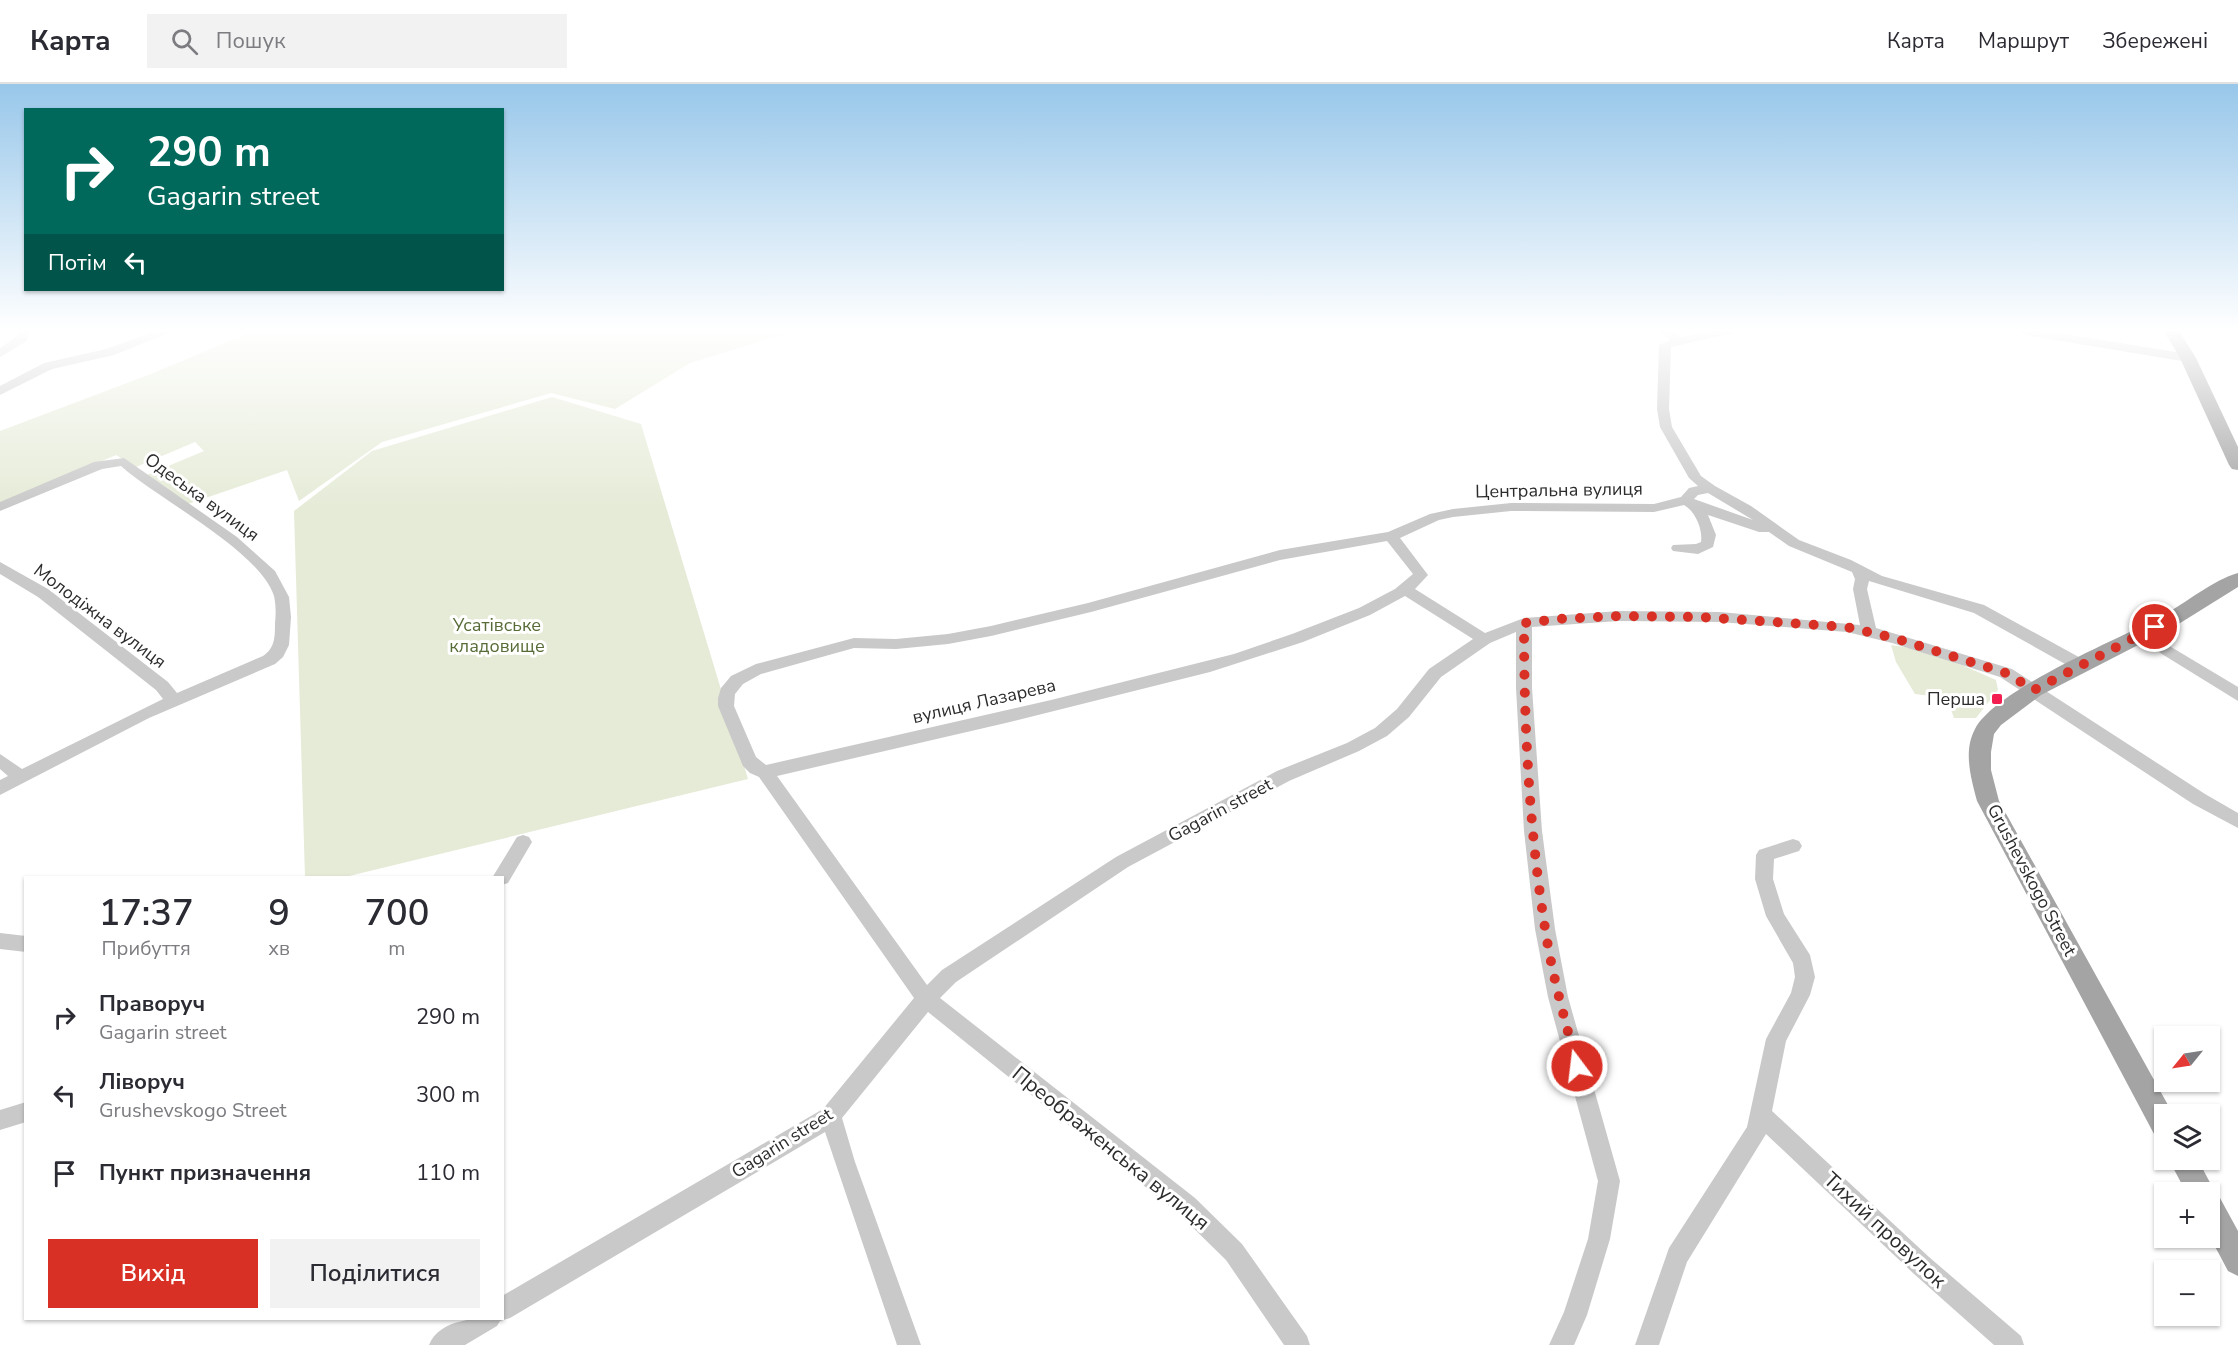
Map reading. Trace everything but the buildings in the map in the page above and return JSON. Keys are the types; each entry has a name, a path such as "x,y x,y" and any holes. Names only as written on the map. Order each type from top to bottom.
{"main road":[{"path":"2203,390 2238,465"},
{"name":"Grushevskogo Street","path":"2154,1107 1988,801 1980,770 1980,753 1984,732 1994,720 2034,690 2170,620 2238,579"},
{"path":"2220,1227 2238,1261"}],"street":[{"path":"1664,390 1663,409 1666,427 1709,535 1708,544 1698,549 1678,548"},
{"name":"Одеська вулиця","path":"0,507 105,463 124,462 139,478 238,545 259,564 274,581 281,594 282,646 277,654 269,660 173,700"},
{"name":"Центральна вулиця","path":"765,772 756,768 749,761 726,706 727,692 756,670 854,643 896,644 948,639 991,631 1091,607 1280,555 1391,536 1435,517 1483,509 1598,506 1654,508 1710,489 1746,509 1779,534 1810,551 1846,563 1859,572 1877,579 1978,609 2004,620 2080,665"},
{"path":"1694,494 1779,534"},
{"path":"1391,536 1420,575 1406,590 1484,639"},
{"name":"Молодіжна вулиця","path":"0,567 43,593 162,687 173,700"},
{"path":"1859,572 1862,579 1860,589 1869,632"},
{"name":"вулиця Лазарева","path":"765,772 1221,664 1304,636 1382,603 1406,590"},
{"name":"Gagarin street","path":"504,1309 831,1116 926,999 949,976 1122,862 1283,776 1353,747 1381,732 1403,713 1435,673 1484,639 1524,623 1619,616 1720,618 1846,627 1869,632 2006,673 2199,799 2238,820"},
{"path":"1524,623 1524,688 1533,831 1545,928 1558,997 1609,1181 1599,1239 1575,1315 1561,1345"},
{"path":"2141,634 2238,695"},
{"path":"0,788 173,700"},
{"path":"0,760 21,777"},
{"path":"765,772 926,999"},
{"path":"502,876 523,842"},
{"path":"1647,1345 1677,1257 1757,1131 1776,1039 1800,995 1805,977 1803,962 1774,916 1764,879 1765,855 1793,846"},
{"path":"0,941 24,944"},
{"name":"Преображенська вулиця","path":"926,999 1187,1206 1234,1252 1298,1345"},
{"path":"0,1120 24,1113"},
{"name":"Тихий провулок","path":"1760,1114 1922,1265 2012,1345"},
{"path":"831,1116 844,1162 909,1345"},
{"path":"441,1345 477,1322"}],"green space":[{"path":"109,390 646,390 615,409 551,393 382,442 299,501 287,470 188,504 147,475 204,451 195,442 136,467 116,455 0,505 0,431"},
{"name":"Усатівське кладовище","path":"552,397 641,424 748,779 349,876 305,876 294,511 372,451"},
{"path":"1891,645 1945,658 1996,680 1998,690 1976,718 1954,718 1947,698 1915,694 1896,662"}],"place":[{"name":"Перша","path":"1997,699"}],"route":[{"path":"1577,1066 1558,997 1542,909 1533,831 1524,688 1524,623 1619,616 1700,617 1846,627 1894,638 2006,673 2034,690 2155,627"}]}
